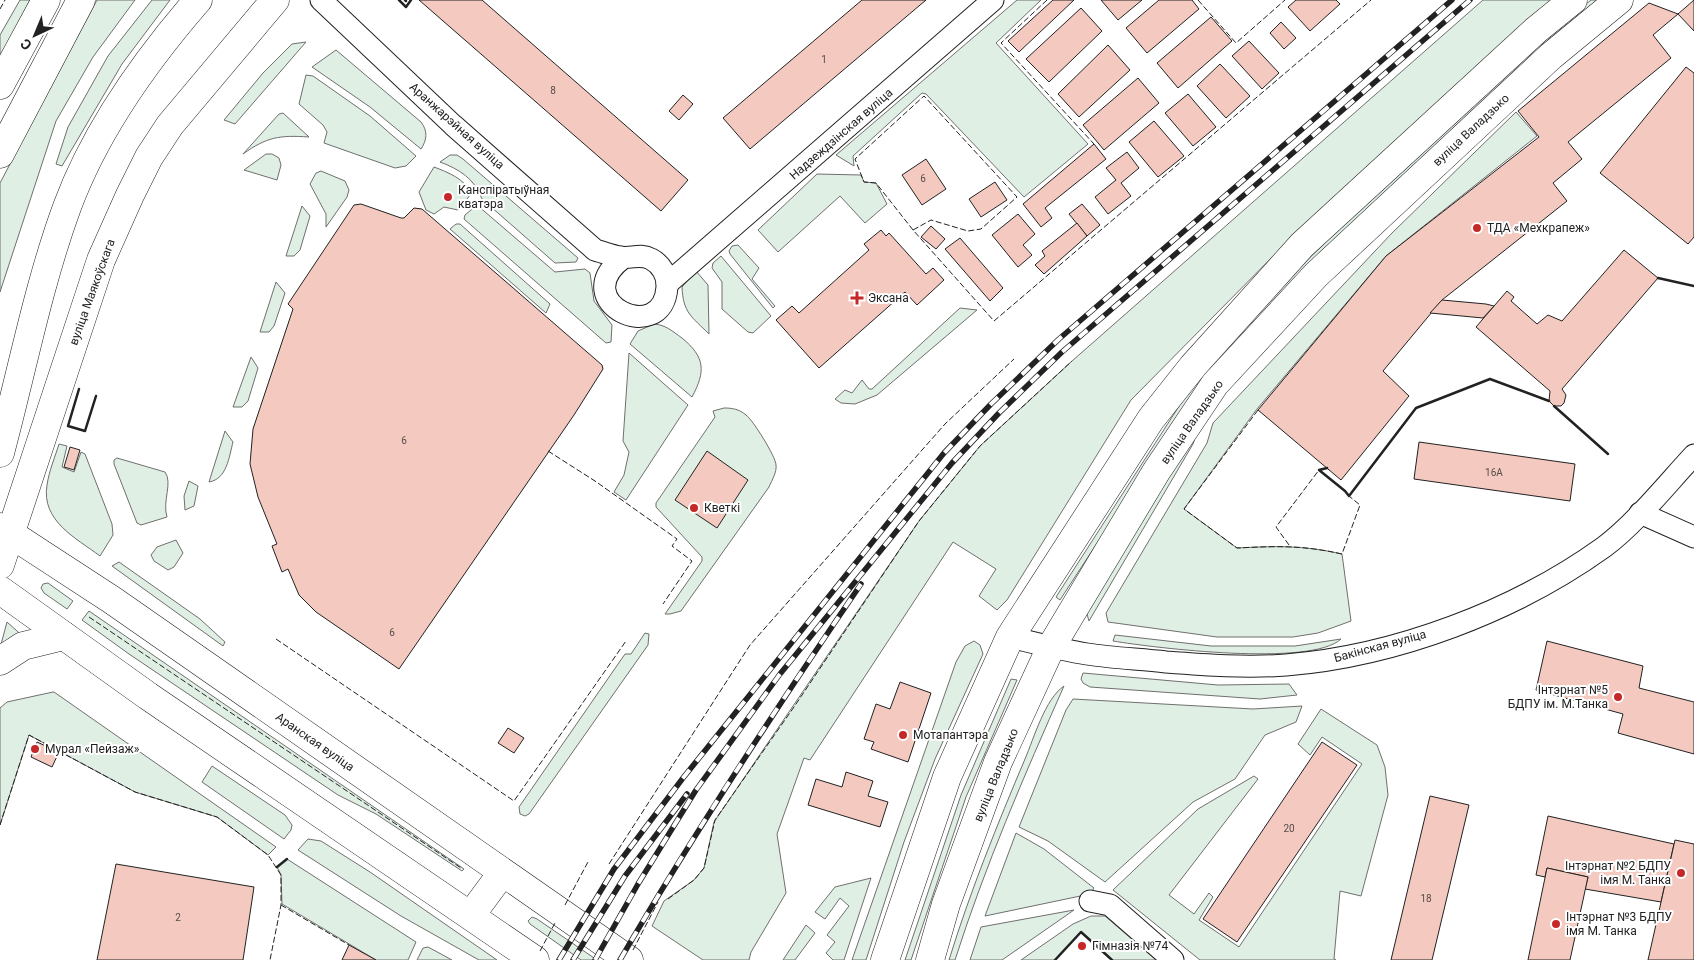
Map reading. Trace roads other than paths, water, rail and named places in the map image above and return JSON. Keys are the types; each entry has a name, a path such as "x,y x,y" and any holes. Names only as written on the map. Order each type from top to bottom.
{"main road":[{"path":"0,86 46,0"},
{"path":"0,154 81,0"},
{"path":"0,452 68,206 106,125 127,90 198,0"},
{"name":"вуліца Маякоўскага","path":"0,565 5,529 101,260 130,195 149,157 170,125 275,0"},
{"path":"885,960 947,777 1010,637 1151,419 1193,366 1302,245 1536,30 1572,0"},
{"name":"вуліца Валадзько","path":"930,960 946,904 998,762 1051,647 1156,472 1216,384 1316,276 1552,56 1619,0"},
{"name":"Аранская вуліца","path":"5,529 112,600 629,960"},
{"path":"0,590 536,960"},
{"path":"0,661 23,646 64,636"},
{"path":"471,915 502,873"}],"street":[{"name":"Аранжарэйная вуліца","path":"321,0 453,125 595,250 623,258 641,256 658,264"},
{"name":"Надзеждзінская вуліца","path":"667,284 993,0"},
{"name":"Аранжарэйная вуліца","path":"595,250 606,277 605,288 608,299 614,308 624,315 635,318 647,316 659,308 666,295 667,284"},
{"path":"606,277 613,266 623,258"},
{"path":"658,264 687,267"},
{"path":"658,264 664,273 667,284"},
{"name":"Бакінская вуліца","path":"1010,637 1087,654 1224,667 1285,665 1355,655 1470,621 1526,595 1606,546 1640,513 1694,455"},
{"path":"1640,513 1694,536"},
{"path":"1090,901 1110,905 1173,960"}],"railway":[{"path":"559,960 614,869 683,778 944,453 991,404 1059,339 1452,0"},
{"path":"595,960 638,884 696,790 780,674 952,463 999,413 1062,352 1470,0"},
{"path":"620,960 677,864 737,770 861,584"},
{"path":"573,960 625,876 687,794"}],"place":[{"name":"Канспіратыўная кватэра","path":"448,197"},
{"name":"ТДА «Мехкрапеж»","path":"1477,228"},
{"name":"Эксана","path":"857,298"},
{"name":"Кветкі","path":"694,508"},
{"name":"Інтэрнат №5 БДПУ ім. М.Танка","path":"1618,697"},
{"name":"Мотапантэра","path":"903,735"},
{"name":"Мурал «Пейзаж»","path":"35,749"},
{"name":"Інтэрнат №2 БДПУ імя М. Танка","path":"1681,873"},
{"name":"Інтэрнат №3 БДПУ імя М. Танка","path":"1556,924"},
{"name":"Гімназія №74","path":"1082,946"}]}
